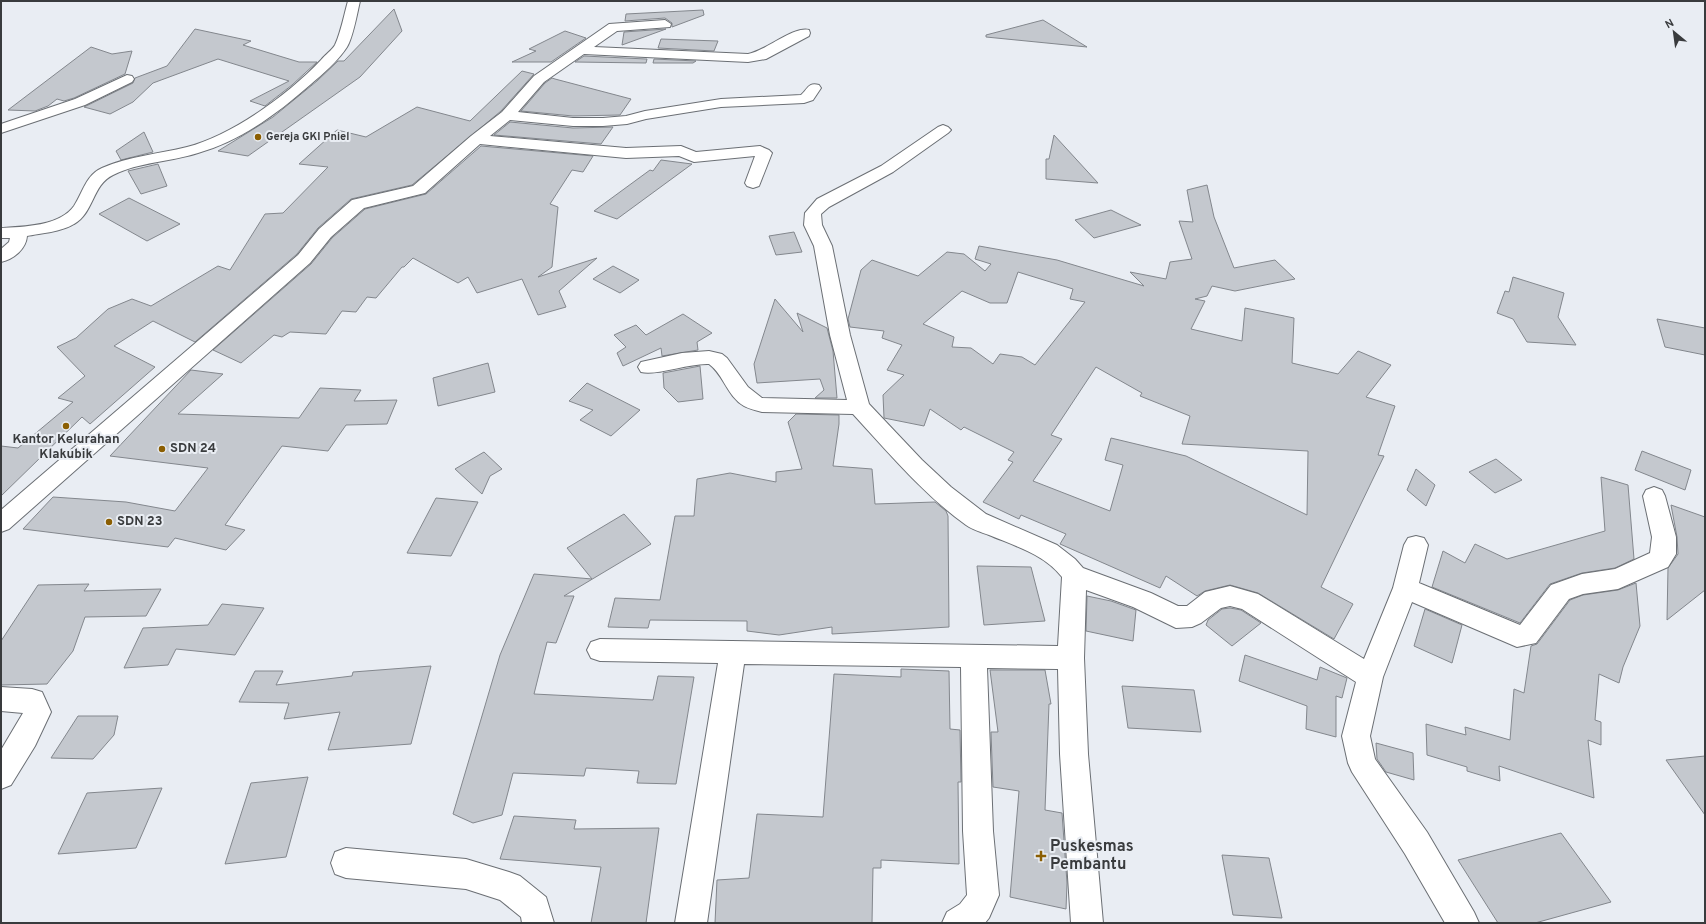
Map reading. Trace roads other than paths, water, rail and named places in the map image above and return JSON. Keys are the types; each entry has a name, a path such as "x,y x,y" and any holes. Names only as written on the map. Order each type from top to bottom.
{"street":[{"path":"1,233 19,232 56,225 69,220 81,208 88,192 96,180 106,172 124,165 193,150 222,139 275,108 319,70 341,46 354,1"},
{"path":"1,523 304,259 325,233 350,210 358,204 375,199 405,195 419,190 476,139 507,115 539,79 614,27 665,24"},
{"path":"579,50 748,58 761,56 804,33"},
{"path":"1,129 80,102 127,80"},
{"path":"507,115 573,122 627,120 645,115 721,103 804,99 808,97 814,88"},
{"path":"943,130 887,169 823,203 813,213 813,225 823,246 840,335 859,407 916,469 955,504 977,520 1054,553 1066,564 1074,575 1142,600 1176,617 1192,616 1214,599 1230,596 1249,601 1370,677"},
{"path":"476,139 626,153 681,151 694,157 760,151 764,154 753,183"},
{"path":"1,257 18,244 19,232"},
{"path":"648,367 704,357 714,359 722,365 739,391 750,401 762,405 859,407"},
{"path":"1405,588 1517,636 1528,635 1560,592 1582,584 1618,579 1659,560 1664,554 1664,537 1654,496"},
{"path":"1416,545 1405,588 1370,677 1356,736 1362,763 1376,786 1416,843 1463,923"},
{"path":"1074,575 1071,658 1074,754 1087,923"},
{"path":"600,650 1071,658"},
{"path":"691,923 734,652"},
{"path":"958,923 971,915 978,907 983,895 978,831 974,656"},
{"path":"1,699 32,701 37,712 25,737 1,776"},
{"path":"346,863 466,874 509,887 535,908 538,923"}],"place":[{"name":"Gereja GKI Pniel","path":"258,137"},
{"name":"Kantor Kelurahan Klakubik","path":"66,426"},
{"name":"SDN 24","path":"162,449"},
{"name":"SDN 23","path":"109,522"},
{"name":"Puskesmas Pembantu","path":"1041,856"}]}
